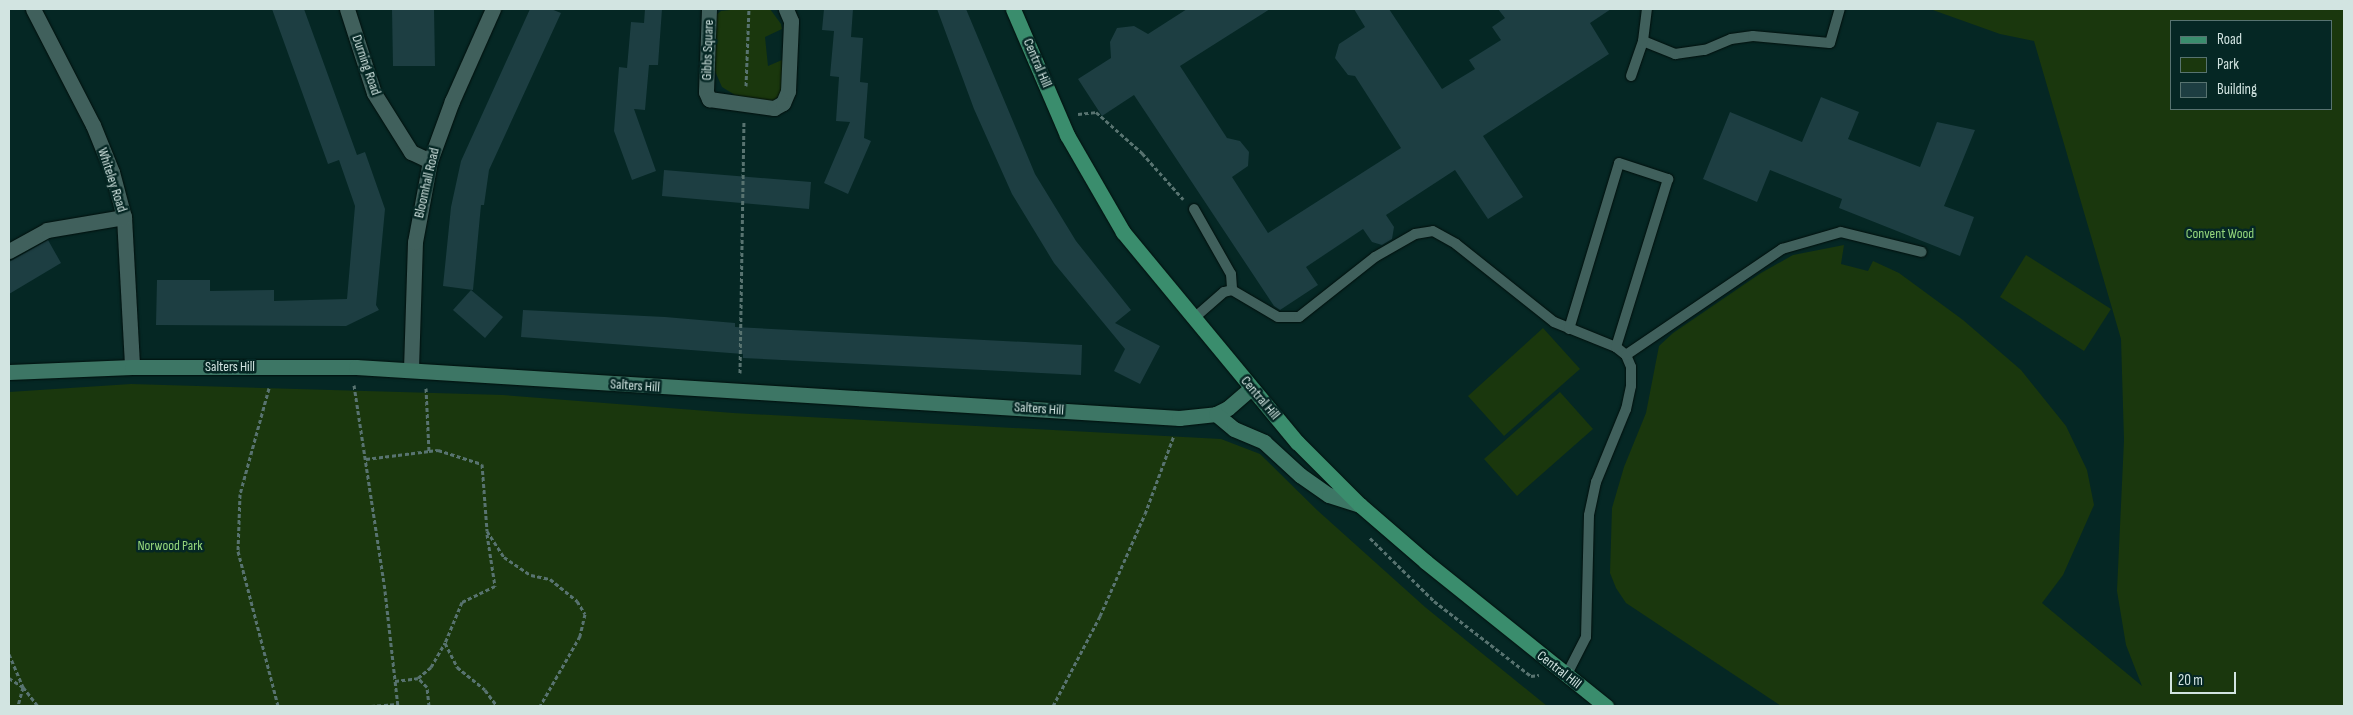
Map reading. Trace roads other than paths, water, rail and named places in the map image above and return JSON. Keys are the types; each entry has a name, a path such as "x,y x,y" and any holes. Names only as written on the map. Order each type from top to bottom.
{"main road":[{"name":"Central Hill","path":"1013,9 1061,121 1123,232 1296,442 1360,505 1566,676 1606,706"}],"street":[{"name":"Whiteley Road","path":"33,9 93,125 112,172 124,217 132,367"},
{"name":"Durning Road","path":"347,9 374,93 411,152 430,161"},
{"name":"Bloomhall Road","path":"419,370 415,242 430,161 452,101 493,9"},
{"name":"Gibbs Square","path":"709,9 706,92 709,99 716,102 774,108 783,103 788,92 790,21 786,9"},
{"path":"9,251 47,230 124,217"},
{"name":"Salters Hill","path":"9,372 132,367 356,367 740,393 1179,418 1216,414 1228,408 1251,388"},
{"path":"1216,414 1234,429 1264,442 1300,475 1329,495 1360,505"}],"lane":[{"path":"1631,76 1643,41 1646,9"},
{"path":"1643,41 1675,54 1705,50 1731,39 1753,36 1830,43 1840,9"},
{"path":"1569,329 1619,163 1668,179 1616,348"},
{"path":"1194,209 1231,274 1232,290"},
{"path":"1193,318 1224,292 1232,290 1278,317 1299,317 1375,257 1415,234 1433,231 1456,244 1532,308 1569,329 1616,348 1626,355 1631,367 1632,386 1626,409 1596,482 1590,515 1586,637 1566,676"},
{"path":"1626,355 1782,249 1841,232 1922,252"}],"park label":[{"name":"Convent Wood","path":"2220,234"},
{"name":"Norwood Park","path":"170,546"}]}
